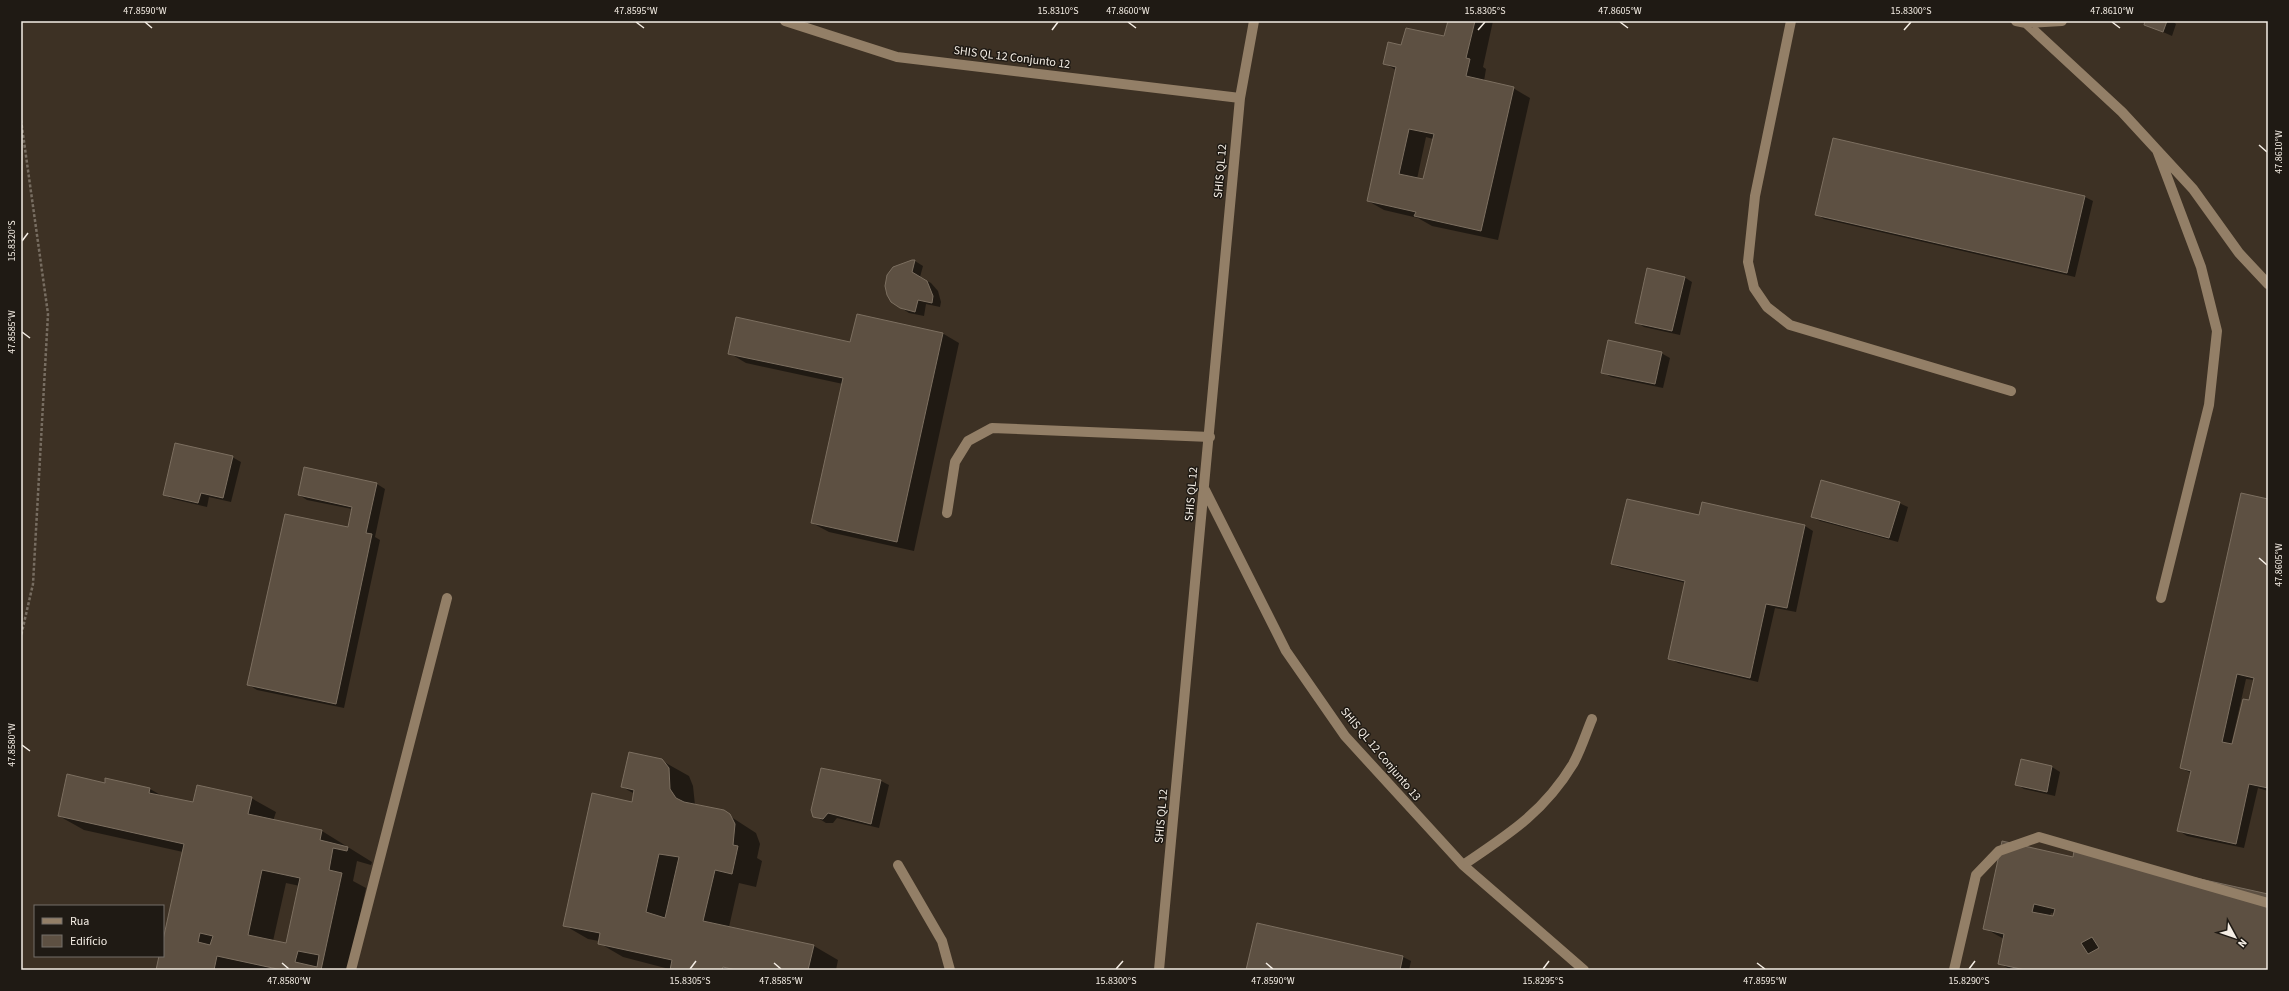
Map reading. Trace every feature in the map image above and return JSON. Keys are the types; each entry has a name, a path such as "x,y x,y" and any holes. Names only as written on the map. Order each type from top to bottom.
{"street":[{"name":"SHIS QL 12 Conjunto 12","path":"785,21 897,56 1240,98"},
{"name":"SHIS QL 12","path":"1159,970 1210,437 1240,98 1254,21"},
{"path":"1791,21 1755,196 1748,262 1754,288 1767,307 1790,325 2011,391"},
{"path":"2021,22 2062,21"},
{"path":"2021,22 2122,112 2193,189 2239,252 2268,284"},
{"path":"2157,150 2201,267 2217,331 2210,405 2161,598"},
{"path":"947,514 955,462 968,441 992,428 1210,437"},
{"name":"SHIS QL 12 Conjunto 13","path":"1205,490 1286,651 1345,736 1463,865 1584,970"},
{"path":"350,970 447,598"},
{"path":"1463,865 1519,828 1546,802 1574,763 1592,718"},
{"path":"1954,970 1976,875 1999,851 2039,837 2268,903"},
{"path":"898,865 942,941 950,970"}],"path":[{"path":"21,120 48,314 33,584 21,636"}],"building":[{"path":"1448,21 1475,21 1466,58 1470,59 1466,76 1514,87 1481,231 1414,216 1416,212 1367,201 1396,67 1383,64 1388,42 1401,45 1406,28 1444,36","holes":["1409,129 1434,134 1423,179 1399,174"]},
{"path":"2145,21 2167,21 2163,32 2144,25"},
{"path":"1833,138 2085,196 2067,273 1815,215"},
{"path":"915,260 912,272 927,281 933,296 932,303 918,300 915,312 900,308 891,302 887,295 885,286 887,275 893,267"},
{"path":"1647,268 1685,277 1672,331 1635,323"},
{"path":"857,314 943,333 897,542 811,523 843,378 728,354 736,317 850,342"},
{"path":"1608,340 1662,352 1655,384 1601,373"},
{"path":"175,443 233,456 223,498 201,493 198,503 163,495"},
{"path":"304,467 377,483 366,533 372,534 336,704 247,685 285,514 348,527 352,507 298,495"},
{"path":"1821,480 1900,502 1889,538 1811,517"},
{"path":"2241,493 2268,499 2268,788 2249,784 2236,844 2177,831 2191,771 2180,768","holes":["2237,674 2254,678 2249,700 2243,699 2232,744 2222,742"]},
{"path":"1627,499 1699,515 1702,502 1805,525 1787,608 1766,604 1750,678 1668,659 1685,581 1611,564"},
{"path":"629,752 662,759 669,768 670,789 676,798 684,802 724,810 730,814 735,824 733,845 738,846 732,874 715,870 703,921 814,945 808,970 735,970 723,967 722,970 670,970 672,960 598,944 600,933 563,926 592,793 632,802 634,790 621,787","holes":["659,854 679,857 665,918 646,912"]},
{"path":"2021,759 2052,766 2047,792 2015,785"},
{"path":"821,768 881,780 871,824 828,813 823,819 813,817 811,810"},
{"path":"67,774 105,783 105,778 150,788 149,793 193,802 197,785 252,797 248,814 322,830 320,840 348,847 347,851 333,848 329,870 342,873 321,970 282,970 217,956 214,970 156,970 159,957 164,957 164,935 184,844 58,816","holes":["262,870 300,878 286,943 248,935","200,933 213,936 210,945 198,942","298,951 319,955 317,967 295,962"]},
{"path":"2002,841 2073,857 2074,851 2268,894 2268,970 2025,970 1998,964 2004,934 1983,929","holes":["2034,904 2055,909 2053,916 2032,912","2092,937 2099,948 2088,954 2081,943"]},
{"path":"1257,923 1403,956 1400,970 1246,970"}]}
